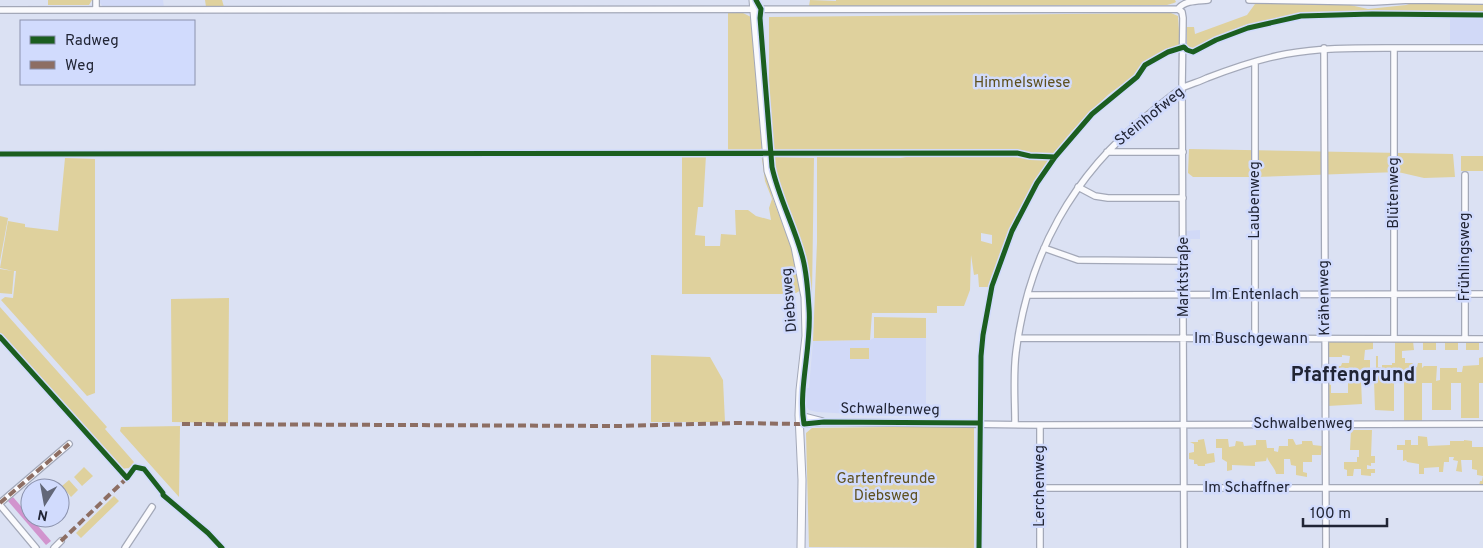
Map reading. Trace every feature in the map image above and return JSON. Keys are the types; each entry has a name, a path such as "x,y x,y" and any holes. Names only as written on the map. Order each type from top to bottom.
{"main road":[{"name":"Diebsweg","path":"753,0 768,171 795,247 804,297 806,336 799,415 802,424 801,548"}],"street":[{"path":"96,0 96,9"},
{"path":"0,10 1178,9 1187,2 1208,0"},
{"path":"1249,0 1483,1"},
{"name":"Marktstraße","path":"1178,9 1183,15 1184,548"},
{"name":"Steinhofweg","path":"1014,424 1015,368 1019,338 1028,295 1044,248 1061,214 1078,187 1107,152 1132,128 1182,89 1254,62 1285,54 1324,48 1483,48"},
{"name":"Krähenweg","path":"1324,48 1326,548"},
{"name":"Blütenweg","path":"1394,48 1394,339"},
{"name":"Laubenweg","path":"1254,62 1255,339"},
{"path":"1107,152 1183,152"},
{"name":"Frühlingsweg","path":"1465,175 1465,339"},
{"path":"1078,187 1095,196 1108,198 1183,198"},
{"path":"1044,248 1078,260 1184,261"},
{"name":"Im Entenlach","path":"1028,295 1483,294"},
{"name":"Im Buschgewann","path":"1019,338 1483,339"},
{"name":"Schwalbenweg","path":"799,415 824,422"},
{"name":"Schwalbenweg","path":"802,424 824,422 1040,425 1483,424"},
{"name":"Lerchenweg","path":"1040,425 1040,548"},
{"path":"36,548 0,504 69,444"},
{"name":"Im Schaffner","path":"1041,488 1483,488"},
{"path":"125,548 152,507"},
{"path":"54,548 61,542"}],"shaded area":[{"path":"98,0 163,0 164,8 103,7"},
{"path":"1450,17 1483,17 1483,44 1450,44"},
{"path":"1200,230 1200,239 1183,239 1183,231"},
{"path":"874,338 926,338 926,416 886,416 809,410 806,406 807,388 809,388 813,341 870,340"},
{"path":"13,497 20,505 20,515 8,501"},
{"path":"31,528 40,528 51,541 46,545"}],"green space":[{"path":"48,0 92,0 89,5 48,5"},
{"path":"205,0 222,0 224,7 206,7"},
{"path":"810,0 1175,0 1176,2 1167,5 809,6"},
{"path":"1412,3 1483,4 1483,13 1311,14 1248,27 1192,49 1187,46 1187,27 1194,27 1195,34 1247,15 1255,4 1338,4 1368,9"},
{"path":"728,13 743,13 751,17 752,21 762,148 757,152 728,152"},
{"name":"Himmelswiese","path":"1171,13 1178,16 1180,45 1144,63 1139,72 1109,94 1090,112 1052,155 1025,154 1025,152 771,150 769,17"},
{"path":"1189,149 1453,154 1455,177 1424,178 1398,172 1193,177 1188,173"},
{"path":"682,155 706,155 703,207 698,207 695,235 705,236 705,246 720,246 721,234 736,235 735,210 748,210 756,216 771,220 769,208 772,199 765,181 762,159 758,156 764,160 772,196 793,252 801,290 796,293 787,294 682,294"},
{"path":"890,155 971,155 1052,159 1034,186 1006,239 991,287 979,287 978,274 974,275 971,255 970,290 964,306 937,306 937,313 872,313 870,340 813,341 817,242 817,157 906,158","holes":["981,233 992,235 992,244 981,241"]},
{"path":"1461,156 1483,156 1483,171 1461,171"},
{"path":"773,157 814,158 812,294 803,254 775,177"},
{"path":"65,158 95,159 95,393 87,396 1,300 5,297 13,298 16,271 14,271 12,294 0,293 0,269 13,271 0,268 8,221 25,224 25,227 58,231"},
{"path":"0,216 8,218 0,261"},
{"path":"229,298 228,423 172,422 171,299"},
{"path":"0,307 107,427 105,429 134,462 129,468 121,469 0,335"},
{"path":"874,317 926,318 926,338 874,338"},
{"path":"1373,341 1373,349 1365,350 1364,360 1370,360 1370,369 1376,369 1376,356 1378,356 1378,367 1382,368 1382,365 1392,365 1392,363 1395,363 1395,341 1413,341 1414,350 1402,351 1402,358 1405,358 1405,363 1413,363 1413,368 1417,367 1418,363 1422,363 1422,368 1424,366 1437,366 1436,381 1440,380 1440,368 1457,368 1457,372 1462,372 1463,366 1479,365 1479,358 1483,357 1483,383 1479,383 1479,418 1461,418 1461,383 1451,383 1451,410 1432,410 1432,383 1422,383 1422,421 1404,421 1404,383 1394,383 1394,411 1375,410 1374,380 1361,380 1362,404 1328,406 1328,384 1331,385 1331,393 1348,393 1348,381 1341,381 1341,376 1345,376 1345,372 1352,372 1352,368 1328,368 1328,366 1341,366 1342,363 1349,363 1350,356 1327,357 1327,342"},
{"path":"1423,341 1436,341 1436,350 1423,350"},
{"path":"1445,341 1458,341 1458,350 1445,350"},
{"path":"1466,341 1479,341 1479,350 1466,350"},
{"path":"850,348 869,348 869,359 850,359"},
{"path":"651,355 710,357 723,380 725,422 651,422"},
{"path":"180,426 179,497 120,431 121,427"},
{"name":"Gartenfreunde Diebsweg","path":"974,426 974,548 809,547 806,433 812,428"},
{"path":"1351,430 1372,430 1371,456 1375,456 1375,463 1371,463 1371,466 1367,465 1367,469 1375,469 1375,473 1371,473 1371,476 1361,475 1361,469 1354,469 1353,476 1347,476 1344,462 1357,462 1357,457 1359,457 1359,450 1350,450"},
{"path":"1418,436 1427,437 1428,446 1450,445 1450,441 1464,440 1472,441 1472,447 1483,447 1483,476 1477,475 1477,470 1472,469 1472,460 1461,460 1462,472 1456,471 1458,461 1453,460 1454,457 1449,457 1449,462 1444,462 1443,472 1439,472 1439,467 1424,468 1424,474 1419,474 1419,464 1407,462 1406,460 1403,461 1403,450 1397,450 1397,445 1405,445 1405,440 1411,440 1411,445 1418,445"},
{"path":"1204,439 1207,454 1214,453 1215,462 1205,464 1205,466 1198,466 1194,464 1194,460 1189,459 1189,453 1194,452 1194,444 1190,442 1198,442 1198,440"},
{"path":"1216,439 1228,439 1229,447 1235,446 1236,441 1243,442 1244,446 1256,445 1256,440 1266,440 1267,448 1274,448 1274,451 1278,452 1279,446 1288,446 1288,439 1293,439 1296,445 1302,444 1302,441 1312,441 1313,445 1322,446 1321,455 1312,455 1312,462 1303,462 1303,472 1307,473 1307,477 1296,475 1296,466 1291,465 1290,459 1284,459 1284,474 1276,474 1267,457 1266,461 1255,462 1255,466 1232,465 1232,470 1227,471 1227,462 1222,459 1222,448 1216,448"},
{"path":"84,467 93,476 82,486 74,477"},
{"path":"1483,476 1483,486 1479,486 1480,481 1482,481"},
{"path":"70,481 78,490 71,497 70,496"},
{"path":"114,496 119,501 81,538 76,533"}],"marked path":[{"path":"182,424 617,426 738,423 801,424"},
{"path":"0,503 69,444"},
{"path":"61,541 127,478 124,475"}],"cycle path":[{"path":"756,0 761,9 760,18 772,167 800,247 807,284 809,337 803,396 804,424 824,422 980,423"},
{"path":"979,548 981,356 992,286 1012,231 1037,183 1055,157 1092,114 1137,77 1145,65 1168,52 1184,47 1193,52 1216,40 1248,28 1301,16 1372,14 1483,15"},
{"path":"0,154 1017,153 1030,156 1055,157"},
{"path":"0,337 127,478 135,467 144,469 163,495 208,533 222,548"}],"district":[{"name":"Pfaffengrund","path":"1353,376"}]}
